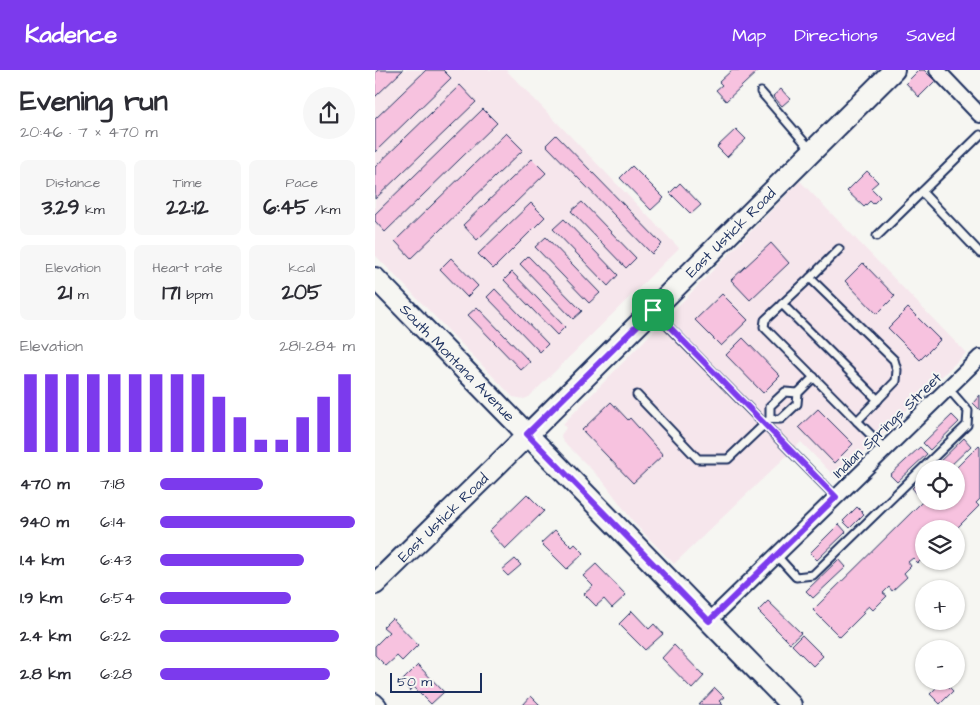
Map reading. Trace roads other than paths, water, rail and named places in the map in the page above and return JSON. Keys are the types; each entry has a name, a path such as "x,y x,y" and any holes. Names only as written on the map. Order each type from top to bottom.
{"main road":[{"name":"East Ustick Road","path":"375,584 894,70"},
{"name":"South Montana Avenue","path":"375,278 791,705"}],"street":[{"path":"937,70 978,108"},
{"name":"Indian Springs Street","path":"709,621 980,357"},
{"path":"375,701 379,705"}],"lane":[{"path":"761,92 812,151"},
{"path":"877,236 980,135"},
{"path":"922,192 980,253"},
{"path":"839,249 765,320 764,327 885,450"},
{"path":"810,278 894,360 897,370 896,381 857,421"},
{"path":"782,304 878,400"},
{"path":"653,310 767,422 836,497"},
{"path":"637,395 698,458 728,459 767,422 781,419 797,404 798,393 814,377"},
{"path":"776,555 796,576 813,575 967,425 968,411 948,388"},
{"path":"767,422 770,406 785,392 798,393"}]}
